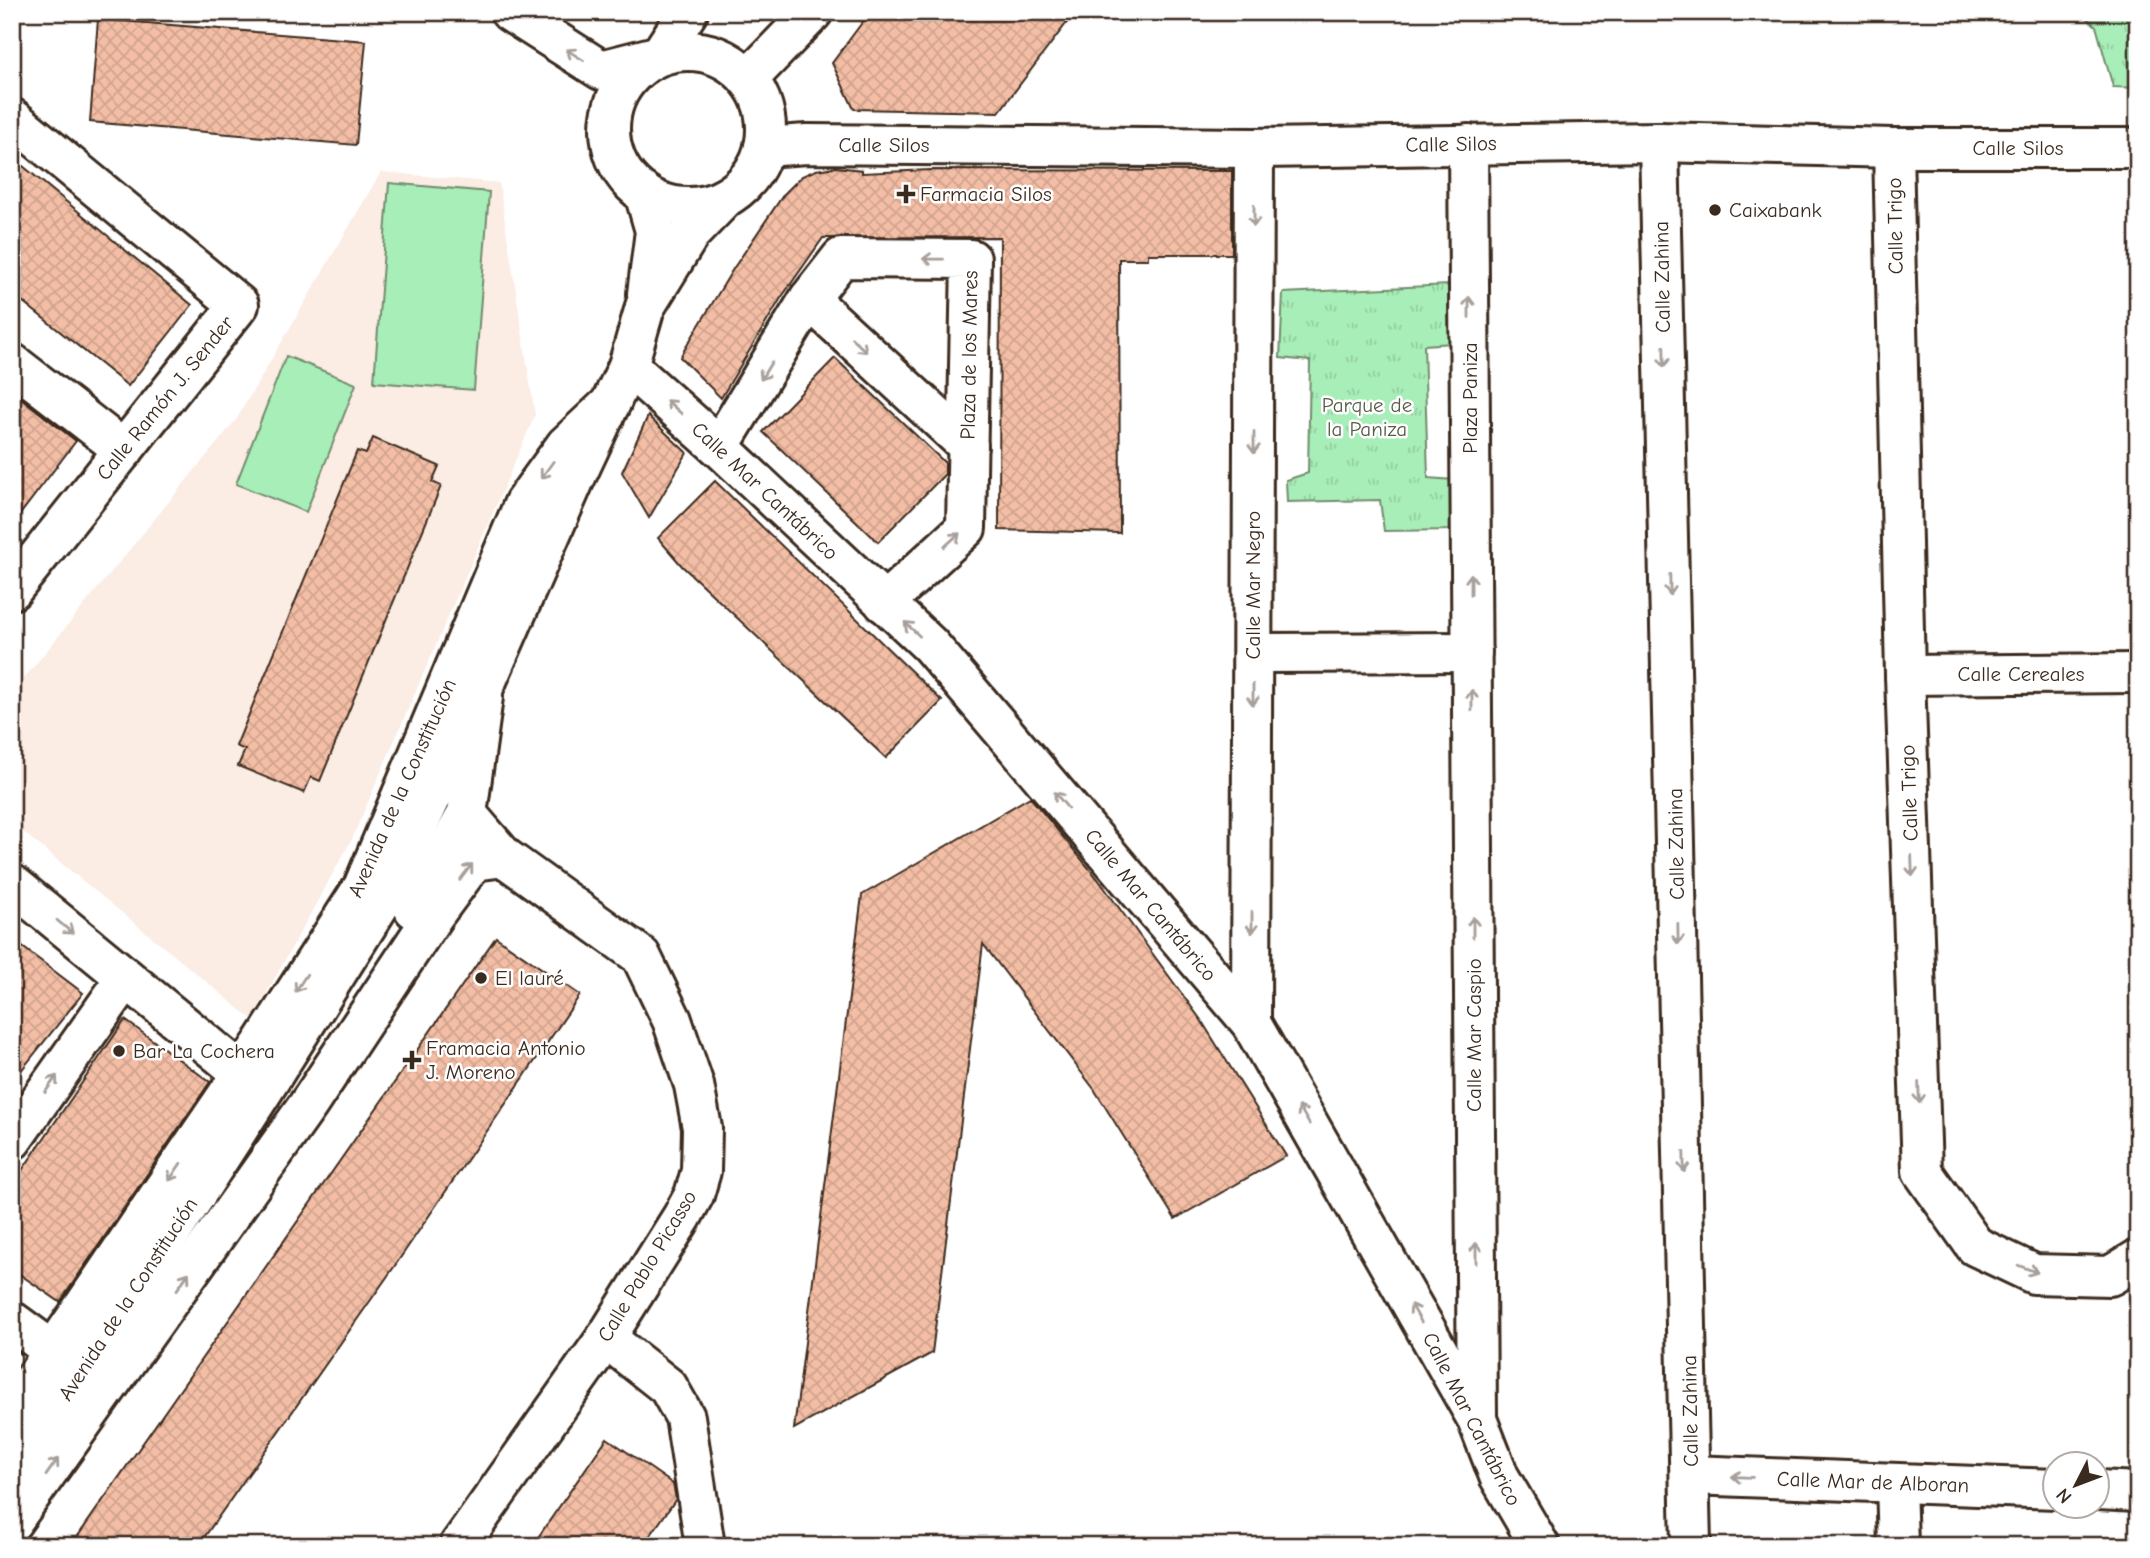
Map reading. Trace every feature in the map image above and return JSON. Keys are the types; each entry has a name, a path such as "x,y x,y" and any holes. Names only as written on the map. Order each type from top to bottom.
{"street":[{"path":"535,19 601,70 660,55 684,50 708,52 730,63 748,79 761,99 766,123 764,147 756,167 743,185 725,198 705,205 684,207 663,203 644,193 626,176 615,155 610,131 613,107 623,85 639,67 660,55 688,12"},
{"path":"748,79 813,12"},
{"name":"Calle Ramón J. Sender","path":"12,118 239,305 12,590"},
{"name":"Calle Silos","path":"764,147 807,144 1254,148 1659,142 1893,148 2138,148"},
{"name":"Calle Zahina","path":"1659,142 1692,1546"},
{"name":"Plaza Paniza","path":"1468,144 1472,652"},
{"name":"Calle Mar Negro","path":"1251,1023 1254,148"},
{"name":"Calle Trigo","path":"1893,148 1905,675 1922,1171 1975,1246 2034,1274 2110,1276 2138,1259"},
{"name":"Avenida de la Constitución","path":"12,1472 82,1373 382,901 485,685 628,366 645,307 655,232 644,193"},
{"name":"Avenida de la Constitución","path":"645,307 690,234 725,198"},
{"name":"Plaza de los Mares","path":"719,447 809,299 841,258 971,259 966,528 884,603"},
{"path":"809,299 968,446"},
{"path":"12,362 124,450"},
{"name":"Calle Mar Cantábrico","path":"628,366 719,447 930,645 1251,1023 1477,1419 1499,1476 1540,1546"},
{"name":"Avenida de la Constitución","path":"12,1412 242,1073 363,887 524,503 566,445 611,403"},
{"path":"1253,653 1472,652"},
{"name":"Calle Mar Caspio","path":"1472,652 1477,1419"},
{"name":"Calle Cereales","path":"1905,675 2138,673"},
{"name":"Avenida de la Constitución","path":"308,1105 467,814 485,685"},
{"name":"Calle Pablo Picasso","path":"459,1546 606,1338 694,1195 701,1171 702,1128 694,1085 672,1020 641,956 504,857 467,814"},
{"name":"Avenida de la Constitución","path":"12,1522 308,1105 434,915 474,861 504,857"},
{"path":"12,884 242,1073"},
{"path":"12,1140 126,978"},
{"path":"12,1321 52,1351"},
{"path":"606,1338 668,1387 685,1417 705,1546"},
{"name":"Calle Mar de Alboran","path":"1691,1475 2042,1488"},
{"path":"1896,1483 1898,1546"},
{"path":"2112,1491 2138,1492"}],"shaded area":[{"path":"381,172 499,183 535,415 352,839 252,1019 12,823 12,693 236,420"}],"green space":[{"path":"2080,12 2138,12 2138,88 2113,87 2096,26"},
{"path":"389,183 489,192 474,390 374,382"},
{"name":"Parque de la Paniza","path":"1449,285 1453,343 1424,345 1428,478 1454,480 1456,530 1384,531 1380,500 1287,502 1286,480 1308,473 1310,361 1280,358 1283,293"},
{"path":"286,356 356,384 306,512 236,484"}],"building":[{"path":"870,12 1075,12 999,112 854,109 832,63"},
{"path":"98,19 366,41 356,145 90,122"},
{"path":"12,157 192,305 128,386 12,293"},
{"path":"836,167 862,170 862,173 931,170 1232,171 1232,254 1148,254 1148,259 1119,259 1120,533 999,530 1000,237 823,238 781,298 721,398 680,357 733,269 784,194 802,176 816,170"},
{"path":"835,358 945,463 945,474 878,542 763,432"},
{"path":"12,391 76,441 12,525"},
{"path":"648,416 687,453 649,518 622,472"},
{"path":"373,438 439,466 432,482 441,486 320,781 311,777 304,793 238,766 245,750 236,746 357,451 366,454"},
{"path":"715,481 942,701 886,758 682,566 658,538"},
{"path":"1030,797 1098,879 1201,1020 1286,1156 1175,1219 1094,1089 983,944 932,1353 794,1429 862,895"},
{"path":"496,937 580,995 394,1267 198,1546 71,1546"},
{"path":"12,939 83,993 12,1082"},
{"path":"125,1020 210,1082 60,1302 12,1269 12,1185"},
{"path":"607,1438 673,1484 676,1499 643,1546 532,1546"}],"place":[{"name":"Farmacia Silos","path":"906,194"},
{"name":"Caixabank","path":"1715,210"},
{"name":"El lauré","path":"481,978"},
{"name":"Bar La Cochera","path":"119,1051"},
{"name":"Framacia Antonio J. Moreno","path":"412,1060"}]}
